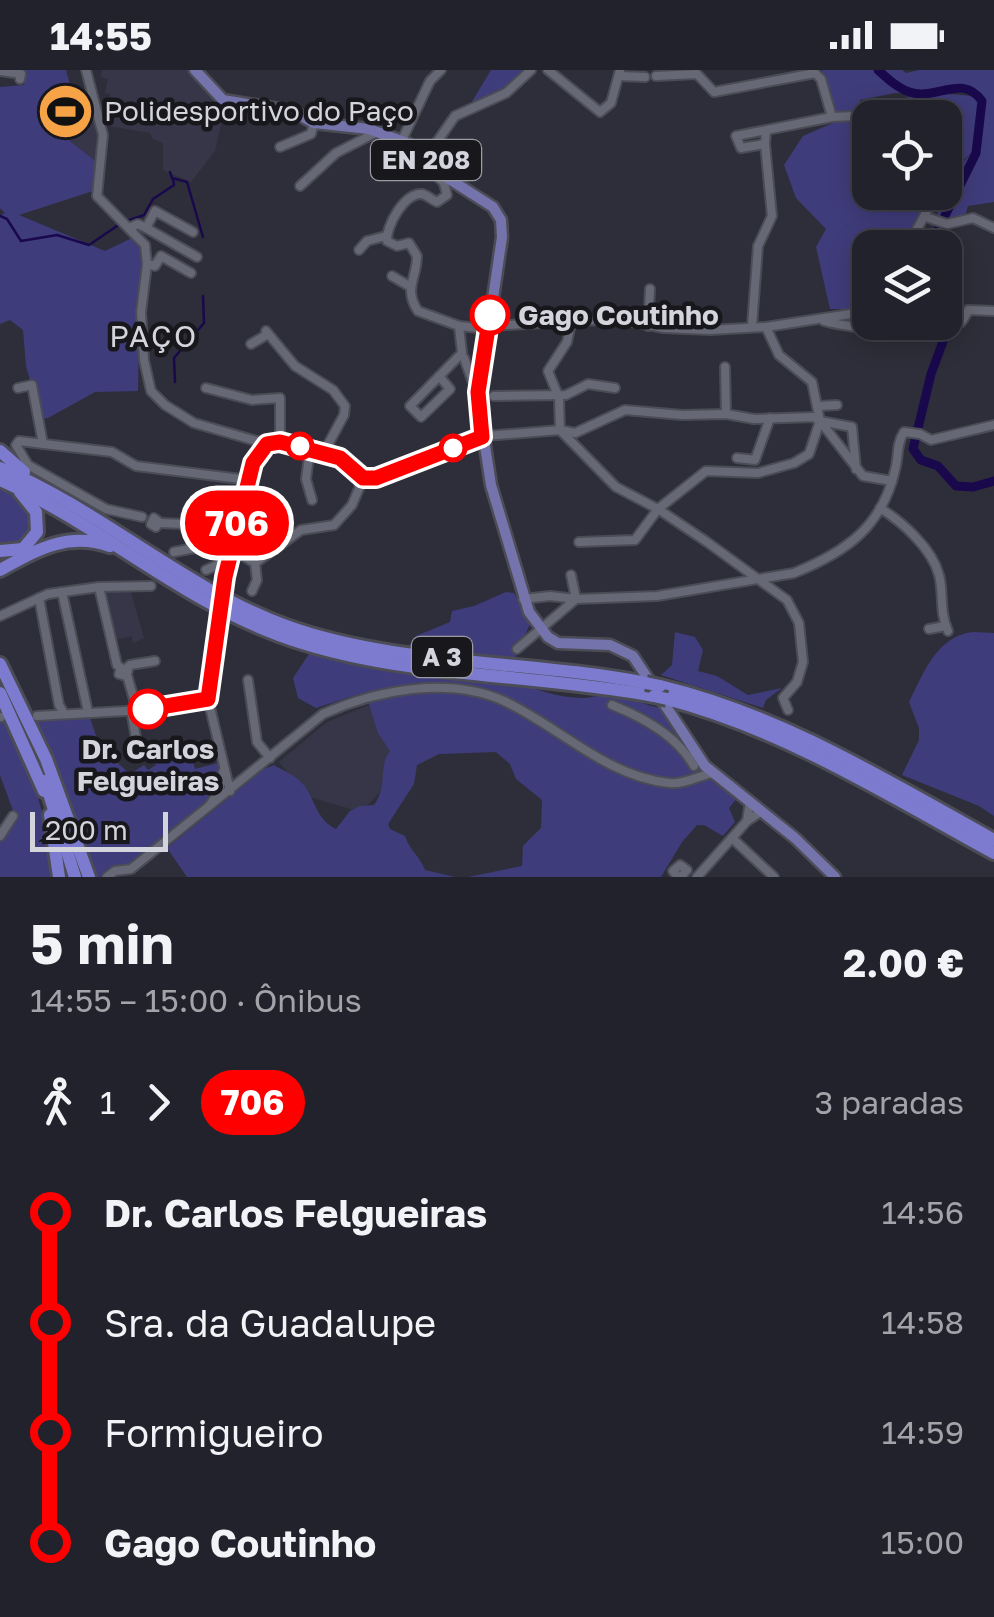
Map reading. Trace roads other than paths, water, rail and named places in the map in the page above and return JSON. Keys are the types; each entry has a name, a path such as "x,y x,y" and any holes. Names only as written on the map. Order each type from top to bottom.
{"highway":[{"path":"0,451 47,489"},
{"name":"A 3","path":"0,468 47,489 215,593 294,629 357,646 657,691 731,706 800,735 994,840"},
{"name":"A 3","path":"0,480 53,505 244,621 314,647 378,660 657,691 788,742 994,853"},
{"path":"0,552 24,549 38,527 33,506 14,486"},
{"path":"0,570 53,544 73,539 96,541 134,560 138,558"},
{"path":"0,664 46,758 90,877"},
{"path":"0,683 41,769 75,877"},
{"path":"0,693 45,794 59,877"}],"main road":[{"name":"EN 208","path":"195,70 223,100 292,111 314,123 378,131 402,140 493,207 502,220 478,378 482,437 523,599 540,628"},
{"path":"540,628 558,643 610,645 634,656 693,752 701,772 762,810 835,877"}],"street":[{"path":"86,70 104,135 96,196 146,245 150,265"},
{"path":"402,140 430,80 441,70"},
{"path":"447,195 444,183 428,161 458,113 506,93 531,70"},
{"path":"548,70 600,112 610,103 619,73 645,78"},
{"path":"0,72 20,74 20,78"},
{"path":"656,76 697,74 714,92 814,73 821,79 832,116"},
{"path":"765,144 740,148 736,136 832,116 852,117"},
{"path":"280,147 310,134 314,123"},
{"path":"752,326 758,246 772,216 766,130"},
{"path":"300,186 336,153 378,131"},
{"path":"454,182 447,195 437,202 417,195 393,216 386,236 391,245 406,243 414,249 418,260 409,286 410,298 418,311 458,326 488,328 617,319 648,326 710,330 766,327 852,314"},
{"path":"918,230 929,210"},
{"path":"193,232 156,211 141,312 144,360 151,391 164,405 194,423 267,444 280,442 324,452 340,458 363,478 376,478 482,437 560,430 576,433 625,410 813,417 852,427 856,469"},
{"path":"926,217 942,222 973,218 994,228"},
{"path":"125,224 151,230 198,258"},
{"path":"359,250 368,241 386,236"},
{"path":"150,265 161,256 191,273"},
{"path":"392,276 409,286"},
{"path":"648,326 650,289"},
{"path":"818,320 863,329 915,332 962,322 968,310 975,308 994,311"},
{"path":"571,323 566,342 548,371 558,395 560,430 616,486 658,509 787,600 803,639 800,675 784,698 788,710"},
{"path":"458,326 462,356 478,378"},
{"path":"579,542 636,540 658,509 710,470 758,474 794,463 812,450 820,406 812,382 779,355 766,327"},
{"path":"252,344 267,332 294,366 332,390 345,406 324,452"},
{"path":"440,376 450,388 422,417 410,406 440,376 462,356"},
{"path":"725,367 726,414"},
{"path":"494,396 566,395 588,384 614,388"},
{"path":"18,388 32,386 43,444"},
{"path":"206,388 252,400 284,397 280,442"},
{"path":"820,406 837,405"},
{"path":"737,458 755,460 770,418"},
{"path":"820,421 856,469 871,479 892,481"},
{"path":"523,599 658,596 794,573 844,547 871,526 892,481 900,435 908,432 931,440 994,425"},
{"path":"142,517 106,509 28,465 16,445 19,441 112,452 136,466 249,480"},
{"path":"230,791 208,699 225,577 238,519 256,456 267,444"},
{"path":"310,449 306,479 312,500"},
{"path":"255,563 300,530 334,525 352,505 363,478"},
{"path":"880,508 913,535 937,570 940,608 947,628 929,629"},
{"path":"160,523 212,525 238,519"},
{"path":"174,552 205,546 212,525"},
{"path":"232,548 255,563"},
{"path":"206,570 229,560"},
{"path":"252,592 255,563"},
{"path":"571,575 576,599"},
{"path":"0,616 62,592 151,586"},
{"path":"99,587 117,665 125,671 136,738"},
{"path":"62,592 88,712"},
{"path":"39,598 63,712"},
{"path":"516,648 576,599"},
{"path":"125,671 130,664 155,661"},
{"path":"248,680 256,742 270,758"},
{"path":"106,877 115,871 134,873 324,714 352,701 396,692 466,690 506,702 617,768 668,783 683,782 701,772 685,752 645,720 612,705"},
{"path":"37,716 134,710 208,699"},
{"path":"207,809 219,791 224,762"},
{"path":"746,822 750,801"},
{"path":"698,877 746,822 762,810"},
{"path":"0,836 13,816"},
{"path":"733,839 774,877"}],"waterway":[{"path":"878,70 909,92 961,88 982,101 976,153 938,230"},
{"path":"170,172 172,178 187,182 203,237"},
{"path":"127,221 144,215 153,199 174,185 173,179"},
{"path":"0,216 7,219 21,241 57,235 89,245 120,224"},
{"path":"175,382 174,358 204,323 203,296"},
{"path":"944,340 913,449 921,460 938,466 956,486 973,487 994,481"}],"place":[{"name":"Polidesportivo do Paço","path":"65,111"},
{"name":"Gago Coutinho","path":"490,315"},
{"name":"Dr. Carlos Felgueiras","path":"148,709"}],"district":[{"name":"PAÇO","path":"154,337"}]}
